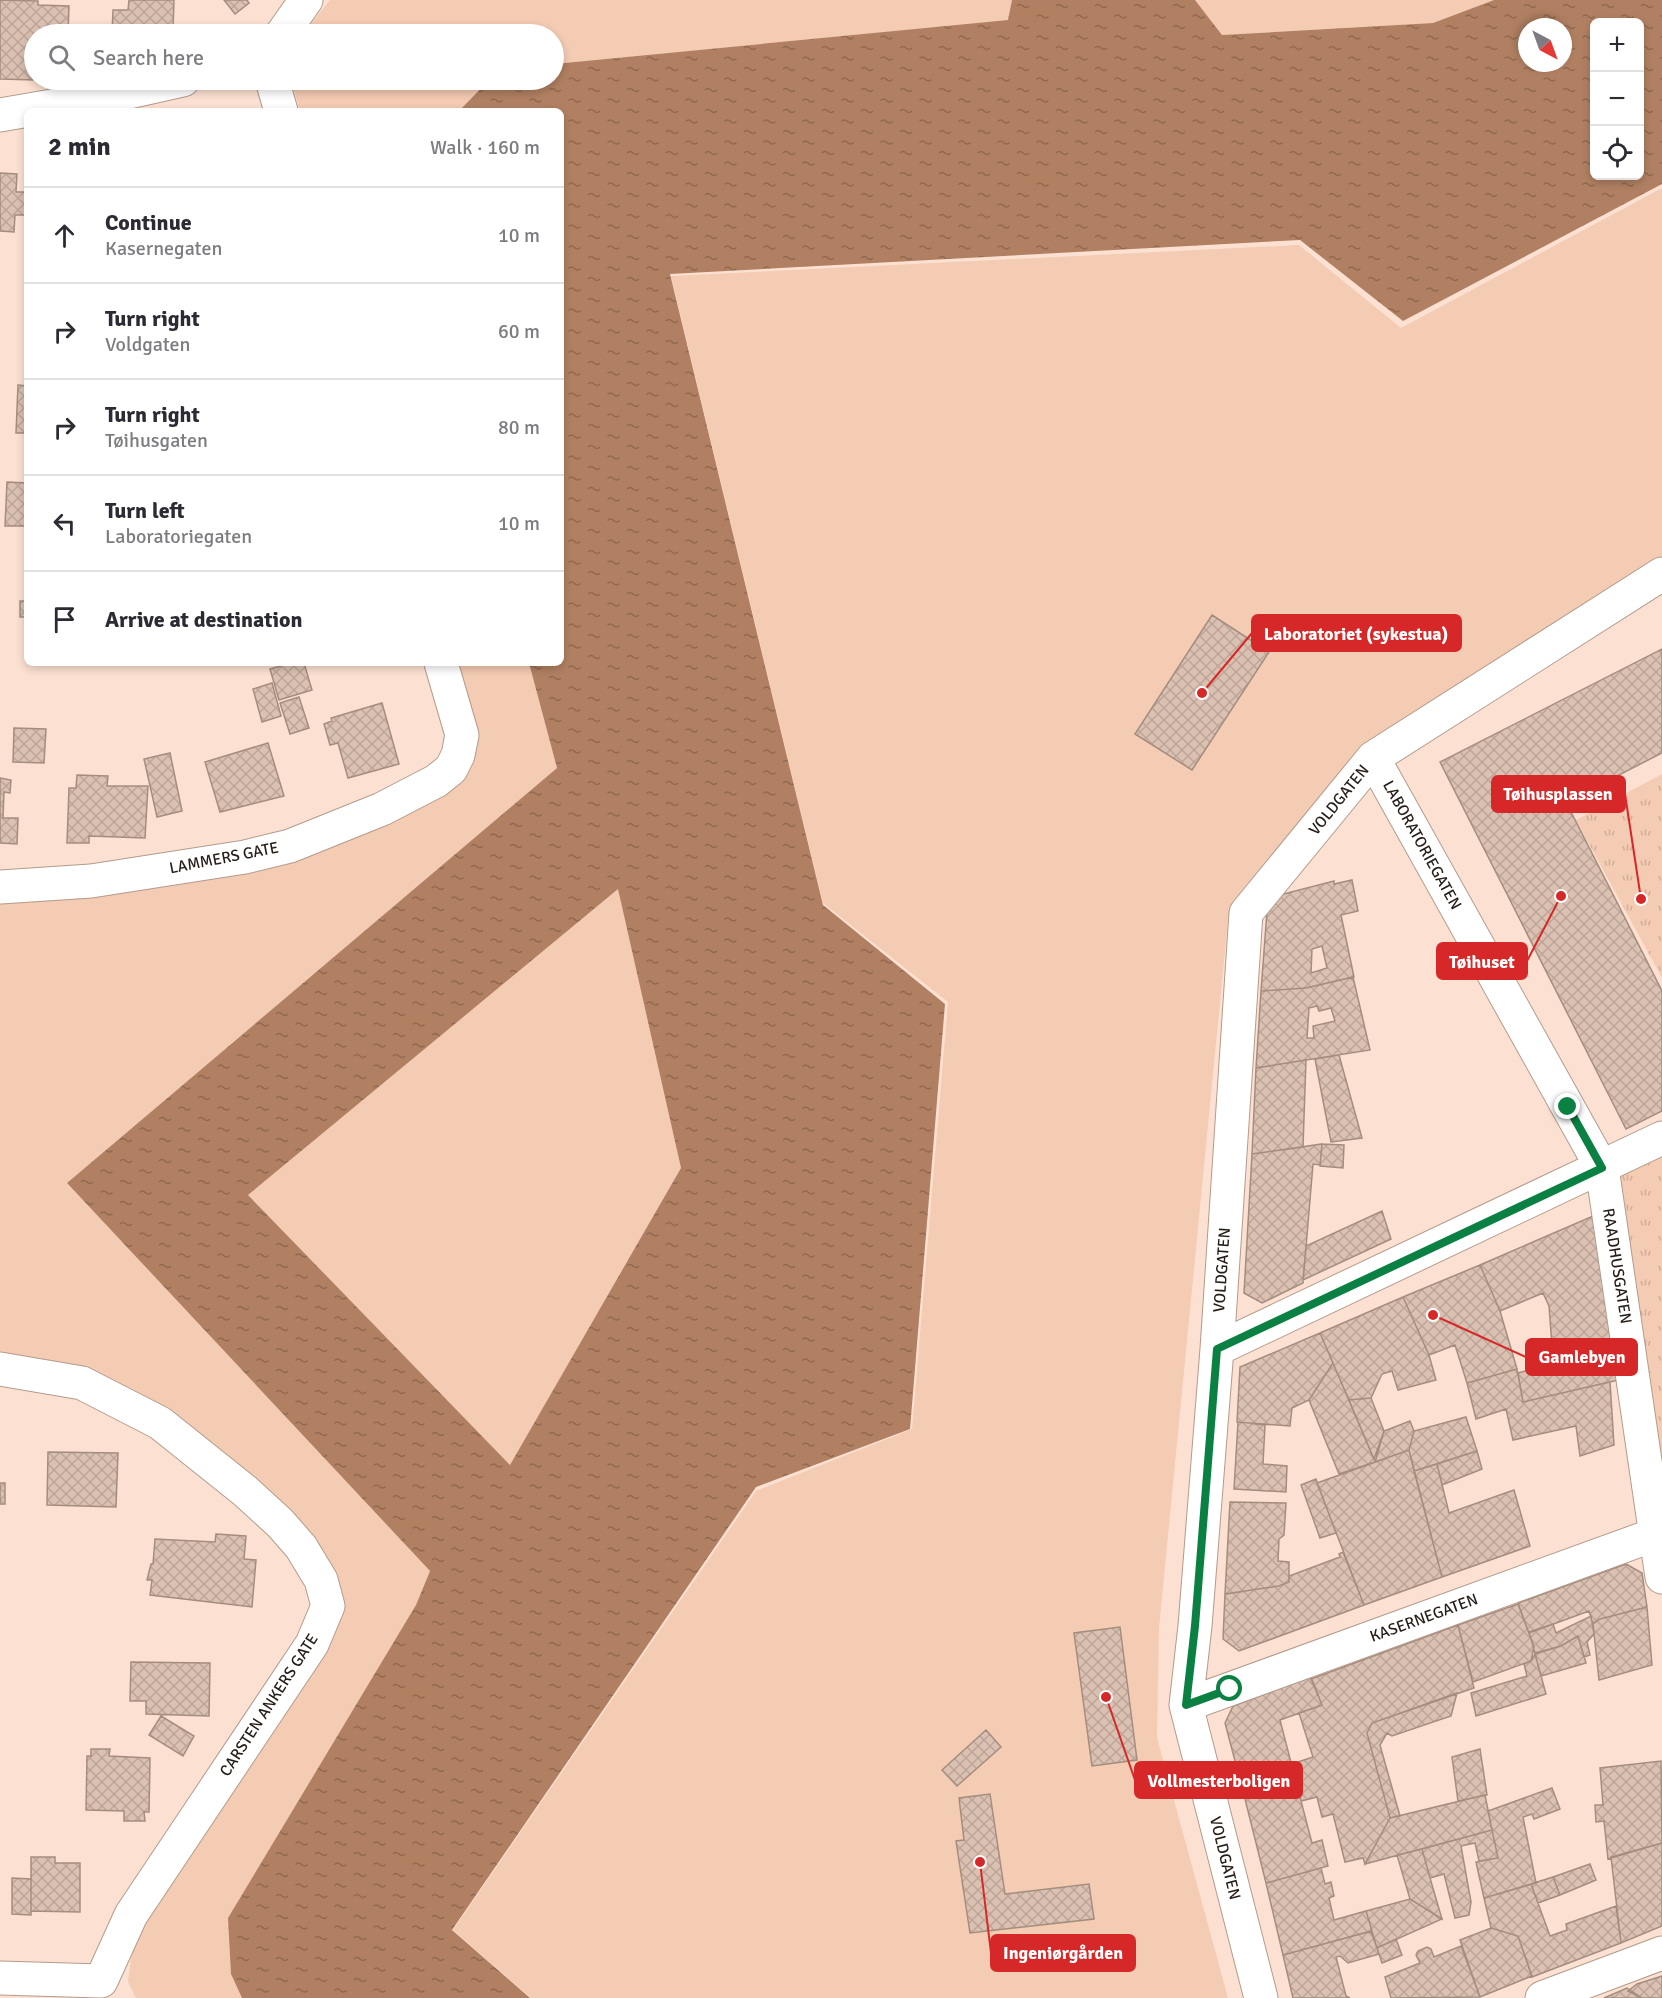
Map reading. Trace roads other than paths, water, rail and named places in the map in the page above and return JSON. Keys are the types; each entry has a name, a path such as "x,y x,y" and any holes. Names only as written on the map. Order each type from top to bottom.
{"street":[{"path":"289,24 306,0"},
{"path":"41,108 138,90"},
{"path":"275,90 280,108"},
{"path":"0,115 24,111"},
{"path":"1373,758 1662,574"},
{"name":"LAMMERS GATE","path":"0,887 91,882 290,846 382,808 436,781 451,770 458,755 462,735 442,666"},
{"name":"LABORATORIEGATEN","path":"1373,758 1602,1168"},
{"name":"VOLDGATEN","path":"1261,1998 1186,1705 1196,1614 1217,1349 1246,913 1373,758"},
{"path":"1217,1349 1662,1138"},
{"name":"RAADHUSGATEN","path":"1602,1168 1660,1533 1662,1577"},
{"name":"CARSTEN ANKERS GATE","path":"0,1369 82,1383 160,1424 280,1523 300,1547 321,1580 328,1606 312,1644 131,1915 105,1990"},
{"name":"KASERNEGATEN","path":"1186,1705 1660,1533"},
{"path":"1542,1998 1662,1953"},
{"path":"0,1978 105,1990"}],"water":[{"path":"1012,0 1195,0 1222,35 1433,23 1494,0 1662,0 1662,184 1403,321 1300,240 670,274 823,905 945,1004 910,1429 756,1487 452,1930 530,1998 242,1998 231,1974 228,1918 416,1605 430,1571 67,1183 557,768 530,666 564,666 564,108 462,108 479,90 564,90 564,63 1008,20","holes":["618,889 681,1168 510,1465 248,1195"]}],"place":[{"name":"Laboratoriet (sykestua)","path":"1202,693"},
{"name":"Tøihuset","path":"1561,896"},
{"name":"Tøihusplassen","path":"1641,899"},
{"name":"Gamlebyen","path":"1433,1315"},
{"name":"Vollmesterboligen","path":"1106,1697"},
{"name":"Ingeniørgården","path":"980,1862"}]}
